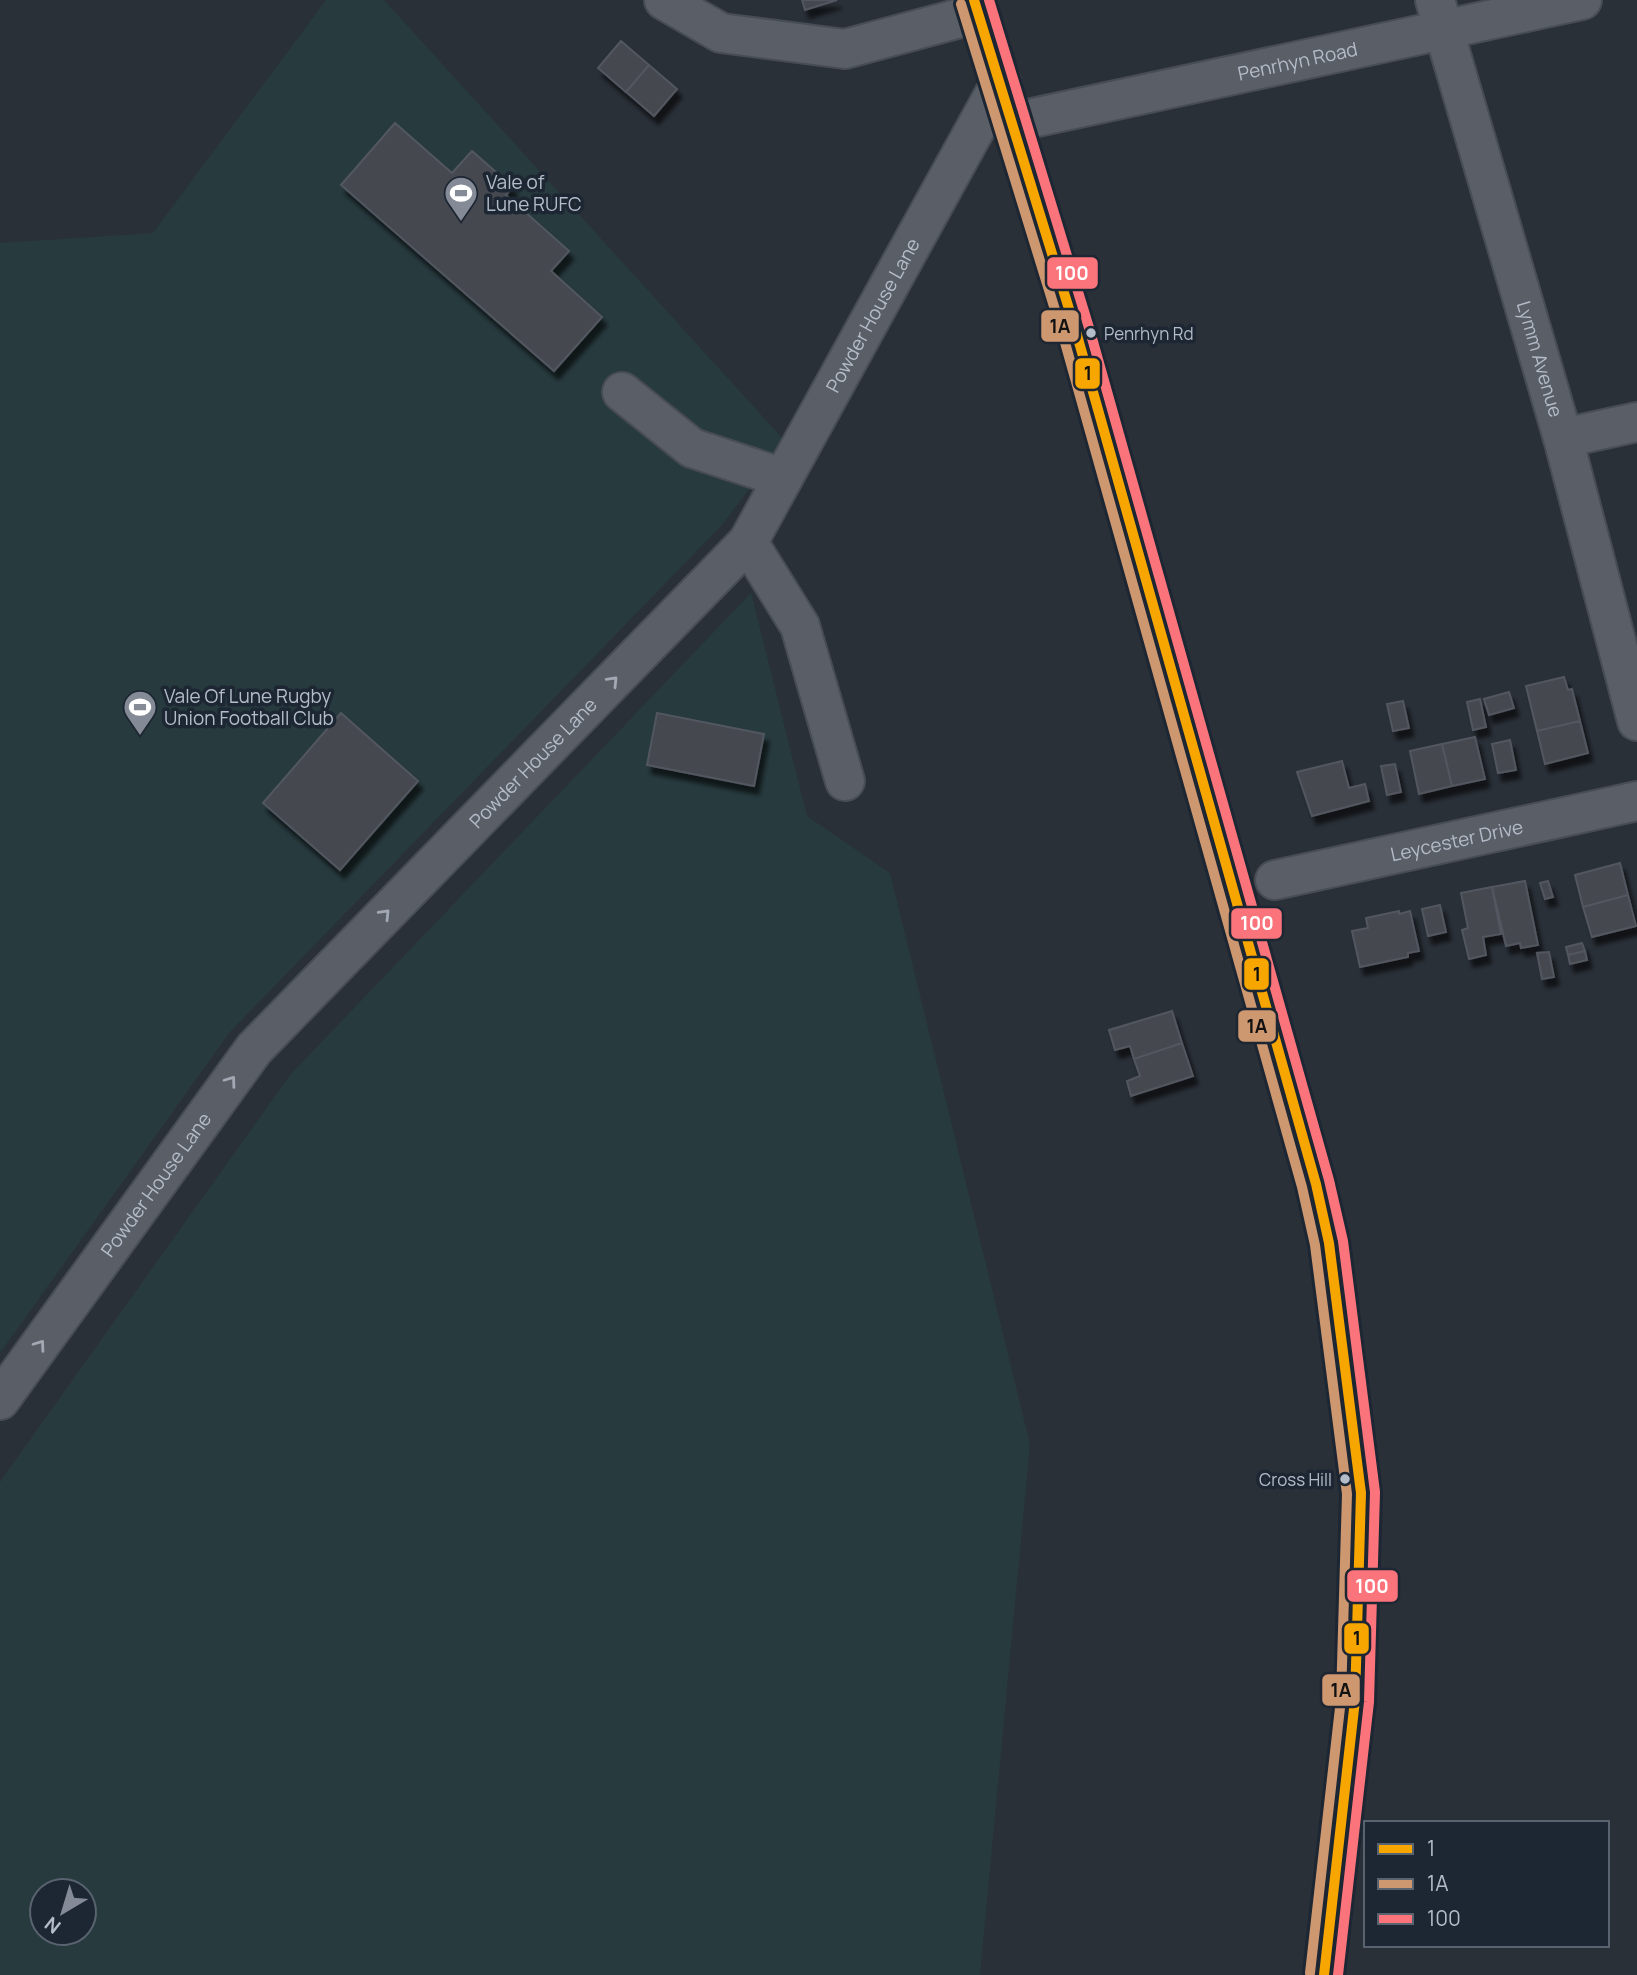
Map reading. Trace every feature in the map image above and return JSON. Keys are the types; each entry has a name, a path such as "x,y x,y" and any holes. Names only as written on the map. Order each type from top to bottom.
{"main road":[{"path":"976,7 1014,122 1085,362 1329,1243 1361,1493 1355,1700 1324,1975"}],"street":[{"path":"664,0 721,33 845,50 976,7"},
{"name":"Penrhyn Road","path":"1014,122 1439,15 1582,0"},
{"name":"Lymm Avenue","path":"1439,15 1563,438 1637,721"},
{"name":"Powder House Lane","path":"0,1400 254,1049 748,542 1001,82"},
{"path":"622,392 692,448 783,478"},
{"path":"1563,438 1637,422"},
{"path":"748,542 800,626 845,781"},
{"name":"Leycester Drive","path":"1275,880 1637,802"}],"green space":[{"path":"326,0 384,0 785,441 722,525 229,1033 0,1353 0,243 153,233"},
{"path":"751,593 807,816 890,873 1030,1444 980,1975 0,1975 0,1482 290,1075"}],"building":[{"path":"802,0 837,0 805,10"},
{"path":"621,41 649,65 626,92 598,68"},
{"path":"649,65 677,89 654,116 626,92"},
{"name":"Vale of Lune RUFC","path":"395,123 452,173 472,151 513,187 506,195 569,251 551,271 602,317 554,371 341,185"},
{"path":"1564,677 1568,690 1572,689 1580,721 1537,731 1526,686"},
{"path":"1509,692 1514,708 1489,715 1484,699"},
{"path":"1480,699 1486,727 1473,730 1467,702"},
{"path":"1403,701 1409,728 1393,731 1387,704"},
{"path":"341,713 418,781 340,870 263,803"},
{"path":"657,713 764,734 754,786 647,765"},
{"path":"1580,721 1588,753 1545,764 1537,731"},
{"path":"1475,737 1485,779 1452,786 1442,744"},
{"path":"1510,740 1516,770 1498,773 1492,744"},
{"path":"1442,744 1452,786 1419,794 1410,751"},
{"path":"1342,761 1349,788 1365,784 1369,801 1312,816 1297,772"},
{"path":"1395,764 1401,792 1387,795 1381,766"},
{"path":"1620,863 1628,895 1583,907 1575,875"},
{"path":"1525,881 1538,945 1521,948 1520,943 1506,946 1492,887"},
{"path":"1548,881 1553,897 1545,899 1540,883"},
{"path":"1492,887 1501,934 1483,937 1486,955 1469,959 1462,930 1468,928 1461,893"},
{"path":"1628,895 1636,926 1592,937 1583,907"},
{"path":"1440,905 1446,932 1428,936 1422,909"},
{"path":"1399,911 1399,914 1410,911 1419,951 1408,953 1408,957 1360,967 1352,931 1368,928 1366,918"},
{"path":"1582,943 1585,951 1568,955 1566,947"},
{"path":"1585,951 1587,960 1570,964 1568,955"},
{"path":"1549,952 1554,977 1542,979 1537,953"},
{"path":"1172,1011 1182,1043 1134,1059 1130,1046 1115,1050 1109,1030"},
{"path":"1182,1043 1193,1076 1131,1096 1127,1081 1140,1076 1134,1059"}],"transit line":[{"name":"1","path":"974,0 1077,335 1316,1184 1329,1243 1361,1493 1355,1700 1324,1975"},
{"name":"100","path":"989,0 1090,331 1329,1180 1343,1241 1375,1492 1369,1702 1338,1975"},
{"name":"1A","path":"961,4 1064,339 1302,1187 1315,1245 1347,1494 1341,1699 1310,1973"}],"place":[{"name":"Vale of Lune RUFC","path":"461,223"},
{"name":"Penrhyn Rd","path":"1091,333"},
{"name":"Vale Of Lune Rugby Union Football Club","path":"140,737"},
{"name":"Cross Hill","path":"1345,1479"}]}
